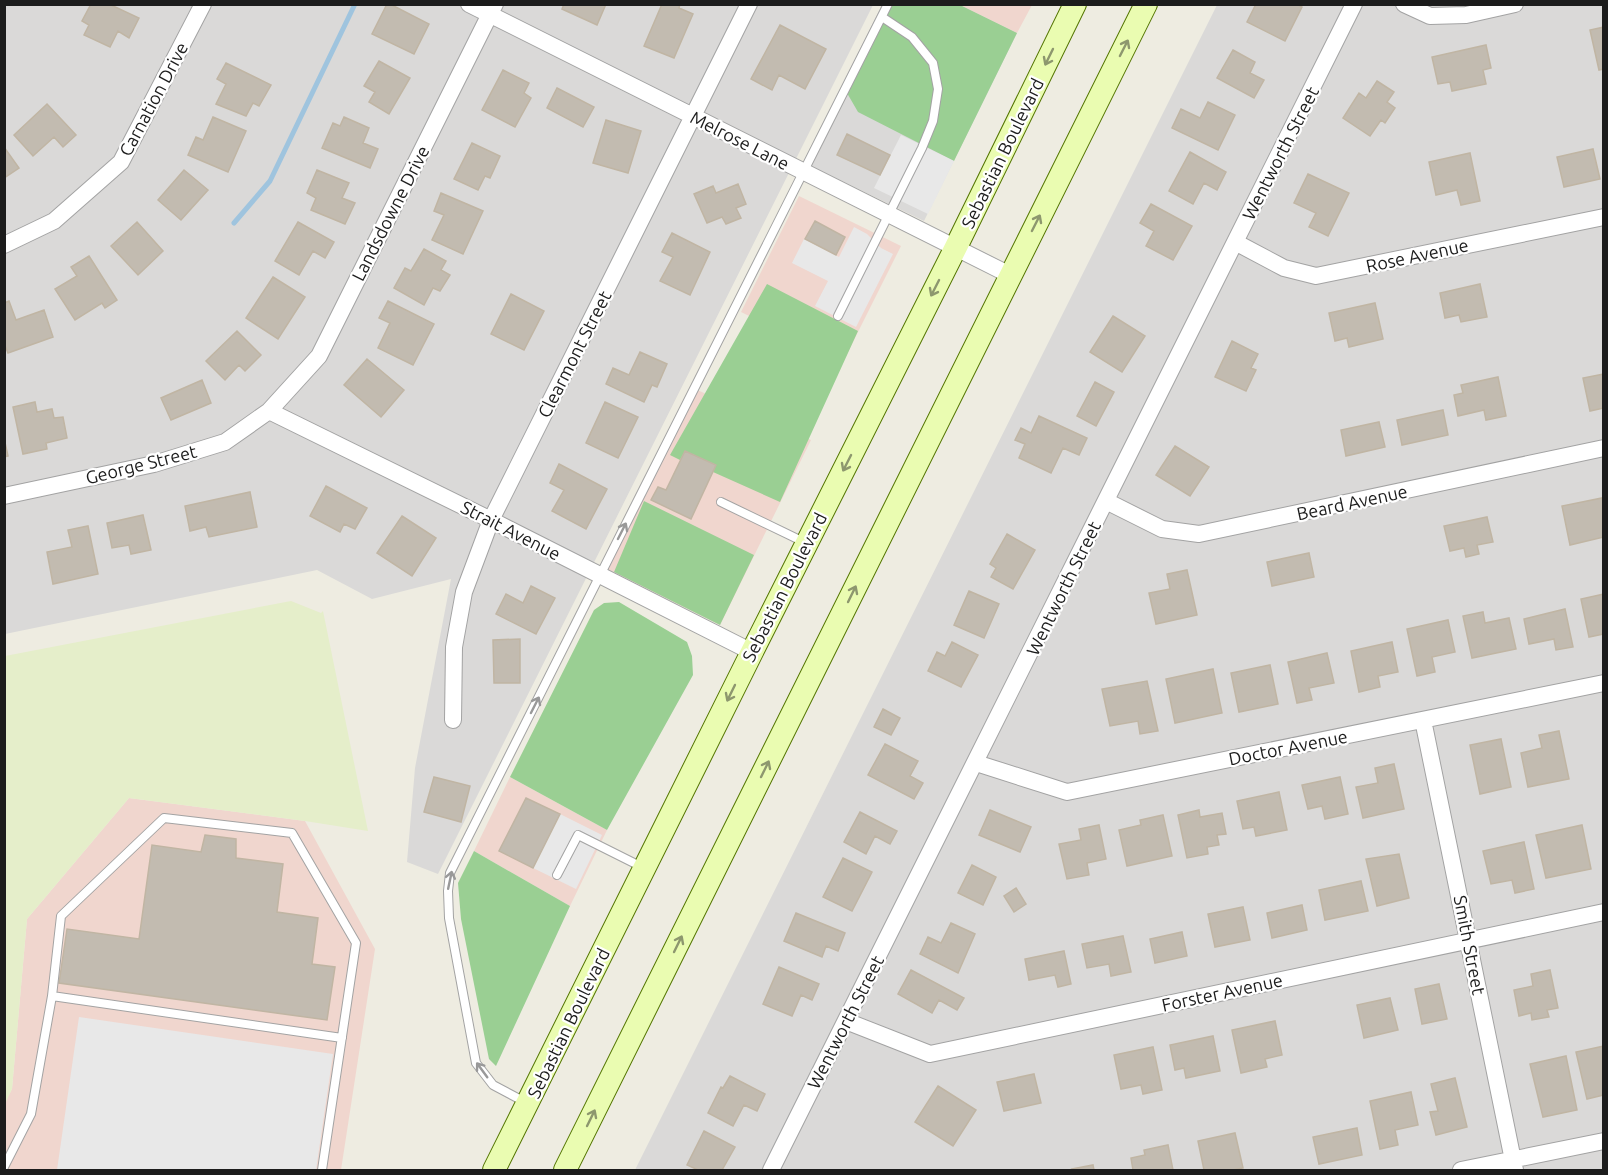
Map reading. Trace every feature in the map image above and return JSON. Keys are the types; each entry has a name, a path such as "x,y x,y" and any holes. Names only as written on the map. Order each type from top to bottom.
{"main road":[{"name":"Sebastian Boulevard","path":"494,1170 956,247 1075,4"},
{"path":"565,1170 1146,4"}],"street":[{"name":"Carnation Drive","path":"4,245 54,221 121,162 203,4"},
{"name":"Melrose Lane","path":"470,4 492,10 803,172 1010,275"},
{"name":"Clearmont Street","path":"453,720 454,647 464,592 491,520 749,4"},
{"name":"Wentworth Street","path":"771,1170 1354,4"},
{"path":"1404,4 1430,16 1466,15 1515,4"},
{"name":"Landsdowne Drive","path":"269,411 319,356 492,10"},
{"name":"Rose Avenue","path":"1235,242 1284,268 1316,276 1604,217"},
{"name":"George Street","path":"4,496 154,464 225,442 269,411"},
{"name":"Strait Avenue","path":"269,411 752,652"},
{"name":"Beard Avenue","path":"1106,501 1162,530 1200,534 1604,448"},
{"name":"Doctor Avenue","path":"976,763 1067,792 1604,683"},
{"name":"Smith Street","path":"1424,720 1514,1165"},
{"name":"Forster Avenue","path":"846,1021 930,1054 1604,912"},
{"path":"1461,1170 1514,1165 1604,1141"}],"lane":[{"path":"528,1104 493,1085 476,1063 449,918 450,873 888,4"},
{"path":"838,316 922,148 933,121 938,89 933,63 912,36 882,17"},
{"path":"721,502 807,543"},
{"path":"4,1167 31,1114 52,996 61,916 164,818 292,833 356,944 322,1170"},
{"path":"557,875 578,835 645,868"},
{"path":"52,996 342,1038"}],"shaded area":[{"path":"1032,4 1017,33 960,5"},
{"path":"5,5 873,5 438,874 407,862 415,768 451,579 372,599 317,570 5,634"},
{"path":"882,5 960,5 1017,33 924,221 803,162"},
{"path":"1217,5 1603,5 1603,1170 635,1170"},
{"path":"901,135 954,161 928,214 874,188"},
{"path":"799,196 901,246 843,362 741,312"},
{"path":"854,227 867,234 881,248 893,254 856,327 815,306 828,281 792,263 804,239 839,257"},
{"path":"695,389 811,440 720,625 603,567"},
{"path":"510,777 607,830 570,906 474,851"},
{"path":"129,798 305,821 375,949 341,1170 5,1170 4,1104 12,1089 27,919"},
{"path":"560,814 602,835 576,889 533,868"},
{"path":"79,1017 333,1054 316,1170 57,1170"}],"green space":[{"path":"892,5 960,5 1017,33 954,161 858,112 847,93"},
{"path":"767,284 858,331 780,502 713,472 716,465 685,451 680,460 670,455"},
{"path":"644,501 754,555 720,625 614,572"},
{"path":"291,601 321,613 323,611 368,831 129,798 27,919 12,1089 5,1104 5,656"},
{"path":"619,602 687,642 692,656 693,675 607,830 510,777 594,610 604,603"},
{"path":"474,851 570,906 496,1066 489,1059 461,919 458,883"}],"building":[{"path":"91,4 109,4 139,18 129,38 118,31 110,47 84,35 89,25 82,21"},
{"path":"387,4 429,24 414,54 372,34"},
{"path":"564,4 606,4 597,25 562,9"},
{"path":"662,4 680,4 679,8 693,14 674,58 644,46"},
{"path":"1256,4 1297,4 1302,7 1285,41 1247,22"},
{"path":"780,25 826,49 805,89 779,75 772,90 751,79"},
{"path":"1604,27 1604,69 1599,70 1590,30"},
{"path":"1486,45 1491,68 1483,70 1486,84 1452,91 1450,82 1438,84 1432,57"},
{"path":"1233,50 1255,62 1250,73 1264,80 1254,98 1217,78"},
{"path":"379,61 410,78 389,114 369,102 375,92 364,86"},
{"path":"226,63 271,85 259,106 253,103 246,116 216,104 226,84 217,79"},
{"path":"503,70 529,83 524,93 531,98 515,127 482,110"},
{"path":"1377,81 1394,92 1387,102 1395,108 1385,123 1381,120 1370,136 1343,118 1359,93 1366,98"},
{"path":"557,88 594,107 583,127 547,108"},
{"path":"1208,102 1235,115 1218,150 1172,128 1181,109 1200,118"},
{"path":"47,104 76,135 63,147 54,137 33,156 14,135"},
{"path":"213,117 246,131 228,172 188,155 196,137 203,140"},
{"path":"344,117 369,128 363,143 378,149 370,168 322,148 333,123 340,126"},
{"path":"606,120 641,131 628,173 593,163"},
{"path":"847,134 890,155 880,175 837,155"},
{"path":"472,143 500,156 490,178 485,176 478,190 454,179"},
{"path":"4,147 19,168 4,178"},
{"path":"1593,149 1600,179 1564,187 1557,157"},
{"path":"1190,152 1226,172 1217,190 1204,183 1193,204 1169,191"},
{"path":"1470,153 1480,201 1461,205 1457,190 1436,195 1429,162"},
{"path":"184,170 208,190 181,220 158,200"},
{"path":"317,170 349,183 342,198 355,203 345,224 311,210 316,198 307,193"},
{"path":"1308,174 1349,193 1328,236 1309,227 1316,213 1294,203"},
{"path":"738,184 746,204 736,208 741,218 726,224 722,217 707,223 694,194 713,186 716,193"},
{"path":"441,193 483,211 463,254 432,240 444,215 434,211"},
{"path":"1151,204 1192,226 1173,260 1146,246 1154,231 1140,223"},
{"path":"815,221 845,237 836,255 805,239"},
{"path":"137,222 163,251 138,275 111,246"},
{"path":"298,222 334,242 325,258 313,251 299,275 275,261"},
{"path":"672,233 710,252 690,295 660,281 673,257 662,252"},
{"path":"424,249 446,261 441,270 450,275 440,291 433,288 424,305 394,288 405,268 411,271"},
{"path":"89,256 117,300 105,308 102,303 75,320 55,289 77,276 71,267"},
{"path":"273,277 305,297 278,339 246,318"},
{"path":"1480,284 1487,317 1461,322 1459,315 1445,318 1440,293"},
{"path":"511,294 544,311 524,350 491,334"},
{"path":"9,301 16,320 44,310 53,337 8,353 4,343 4,303"},
{"path":"388,301 434,324 413,365 378,348 390,323 379,318"},
{"path":"1375,303 1383,339 1349,347 1347,338 1335,341 1329,313"},
{"path":"1113,316 1145,336 1122,372 1090,352"},
{"path":"237,331 261,355 245,371 239,365 225,380 206,361"},
{"path":"1232,341 1258,354 1251,368 1256,370 1246,391 1215,377"},
{"path":"640,352 667,364 657,387 652,385 644,402 606,384 613,368 629,375"},
{"path":"367,359 404,390 381,417 344,385"},
{"path":"1604,374 1604,408 1590,411 1583,378"},
{"path":"1498,377 1506,416 1486,420 1484,410 1458,416 1454,395 1463,393 1461,385"},
{"path":"202,380 211,403 171,420 161,398"},
{"path":"1095,382 1114,392 1096,426 1077,416"},
{"path":"35,402 37,412 52,409 54,418 63,417 67,438 46,443 47,449 23,454 13,407"},
{"path":"605,402 638,417 618,458 586,443"},
{"path":"1443,410 1448,435 1402,445 1397,420"},
{"path":"1039,416 1087,438 1079,455 1063,448 1051,473 1019,458 1025,444 1015,440 1021,428 1031,433"},
{"path":"1379,422 1385,447 1346,456 1341,430"},
{"path":"4,438 8,456 4,457"},
{"path":"1175,446 1209,467 1190,496 1156,475"},
{"path":"685,451 716,465 691,519 651,500 658,487 666,490"},
{"path":"559,464 607,489 586,529 552,511 564,490 550,483"},
{"path":"326,486 367,508 355,529 344,524 340,532 310,516"},
{"path":"250,492 257,527 209,537 206,527 190,531 185,506"},
{"path":"1602,498 1604,537 1570,545 1562,506"},
{"path":"143,515 151,550 131,554 129,545 112,548 107,523"},
{"path":"402,516 436,538 412,576 377,553"},
{"path":"1487,517 1493,542 1477,545 1479,554 1466,557 1464,548 1450,551 1444,526"},
{"path":"88,526 98,574 53,584 47,552 72,547 68,530"},
{"path":"1007,534 1035,550 1013,589 991,577 996,568 990,564"},
{"path":"1309,553 1314,577 1272,586 1267,562"},
{"path":"1187,570 1197,615 1156,624 1149,593 1170,589 1167,574"},
{"path":"531,586 555,598 536,634 496,614 506,594 523,603"},
{"path":"969,591 999,604 984,638 954,625"},
{"path":"1604,594 1604,634 1589,637 1581,599"},
{"path":"1565,609 1573,647 1556,650 1554,639 1529,644 1524,619"},
{"path":"1483,612 1485,623 1509,618 1516,649 1472,658 1463,616"},
{"path":"1448,620 1455,652 1432,657 1435,672 1417,676 1407,629"},
{"path":"520,639 520,683 494,683 493,640"},
{"path":"952,642 978,655 961,687 928,671 937,652 945,656"},
{"path":"1392,642 1398,672 1378,676 1380,687 1359,692 1351,651"},
{"path":"1327,653 1334,683 1309,688 1312,700 1297,703 1288,662"},
{"path":"1270,665 1278,704 1239,712 1231,673"},
{"path":"1213,669 1222,713 1175,723 1166,679"},
{"path":"1147,681 1158,731 1140,734 1138,721 1110,726 1102,689"},
{"path":"883,709 900,718 891,735 874,727"},
{"path":"1559,731 1569,779 1528,787 1521,753 1542,748 1539,735"},
{"path":"1501,739 1511,787 1480,794 1470,745"},
{"path":"885,744 918,761 910,776 923,783 914,799 868,775"},
{"path":"1394,764 1404,809 1363,818 1356,787 1378,783 1375,768"},
{"path":"434,777 470,786 461,822 424,812"},
{"path":"1340,777 1348,814 1325,819 1322,806 1308,809 1302,785"},
{"path":"1279,792 1287,830 1256,836 1254,827 1243,829 1237,801"},
{"path":"526,798 560,814 533,868 499,851"},
{"path":"990,810 1031,827 1020,852 979,835"},
{"path":"1199,810 1200,817 1222,813 1226,834 1217,835 1219,845 1207,847 1208,854 1187,858 1178,815"},
{"path":"860,812 897,831 890,844 875,836 866,854 844,842"},
{"path":"1163,815 1172,856 1127,866 1119,830 1141,825 1140,820"},
{"path":"1099,825 1106,859 1087,863 1089,875 1067,879 1059,844 1081,840 1079,829"},
{"path":"1582,825 1591,869 1546,878 1536,835"},
{"path":"205,835 236,839 236,858 283,864 277,912 318,918 312,964 335,967 327,1020 59,983 67,929 139,939 152,845 201,852"},
{"path":"1524,842 1534,889 1515,893 1512,880 1491,884 1483,851"},
{"path":"1399,854 1409,898 1377,906 1366,859"},
{"path":"843,858 872,872 852,911 823,897"},
{"path":"972,865 996,877 983,905 958,893"},
{"path":"1361,881 1368,911 1325,920 1319,890"},
{"path":"1016,888 1026,904 1014,912 1004,896"},
{"path":"1302,905 1307,930 1272,938 1267,913"},
{"path":"1243,907 1250,940 1215,947 1208,914"},
{"path":"796,913 845,933 838,951 826,946 822,957 784,941"},
{"path":"951,923 975,934 958,973 920,954 928,937 941,943"},
{"path":"1182,932 1187,956 1155,963 1150,939"},
{"path":"1123,936 1131,972 1111,976 1109,964 1087,968 1082,944"},
{"path":"1064,951 1071,984 1058,987 1055,975 1029,980 1025,959"},
{"path":"779,967 819,984 812,1000 801,995 792,1016 763,1004"},
{"path":"911,970 964,998 957,1010 939,1000 932,1013 898,994"},
{"path":"1550,970 1558,1008 1547,1010 1549,1017 1532,1020 1531,1013 1519,1016 1514,990 1533,986 1531,974"},
{"path":"1439,984 1447,1019 1422,1024 1415,989"},
{"path":"1390,998 1398,1030 1364,1038 1357,1005"},
{"path":"1275,1021 1282,1055 1265,1059 1267,1067 1241,1073 1232,1030"},
{"path":"1213,1036 1220,1071 1186,1078 1184,1068 1175,1070 1170,1045"},
{"path":"1604,1046 1604,1095 1587,1099 1576,1052"},
{"path":"1153,1047 1162,1090 1143,1094 1141,1085 1121,1089 1114,1055"},
{"path":"1566,1056 1577,1110 1543,1117 1530,1064"},
{"path":"1034,1074 1041,1103 1004,1111 997,1082"},
{"path":"730,1076 765,1094 757,1111 744,1105 733,1126 708,1113 721,1087 723,1088"},
{"path":"1455,1078 1467,1127 1436,1135 1430,1112 1438,1111 1431,1084"},
{"path":"938,1086 976,1110 953,1146 915,1122"},
{"path":"1411,1092 1418,1125 1395,1130 1398,1145 1380,1149 1370,1101"},
{"path":"1357,1128 1362,1155 1319,1164 1313,1137"},
{"path":"704,1131 735,1147 722,1170 698,1170 687,1165"},
{"path":"1235,1133 1243,1168 1204,1170 1198,1141"},
{"path":"1168,1145 1173,1170 1133,1170 1131,1158 1145,1155 1144,1150"},
{"path":"1093,1165 1094,1170 1072,1169"}],"waterway":[{"path":"234,223 270,181 355,4"}]}
